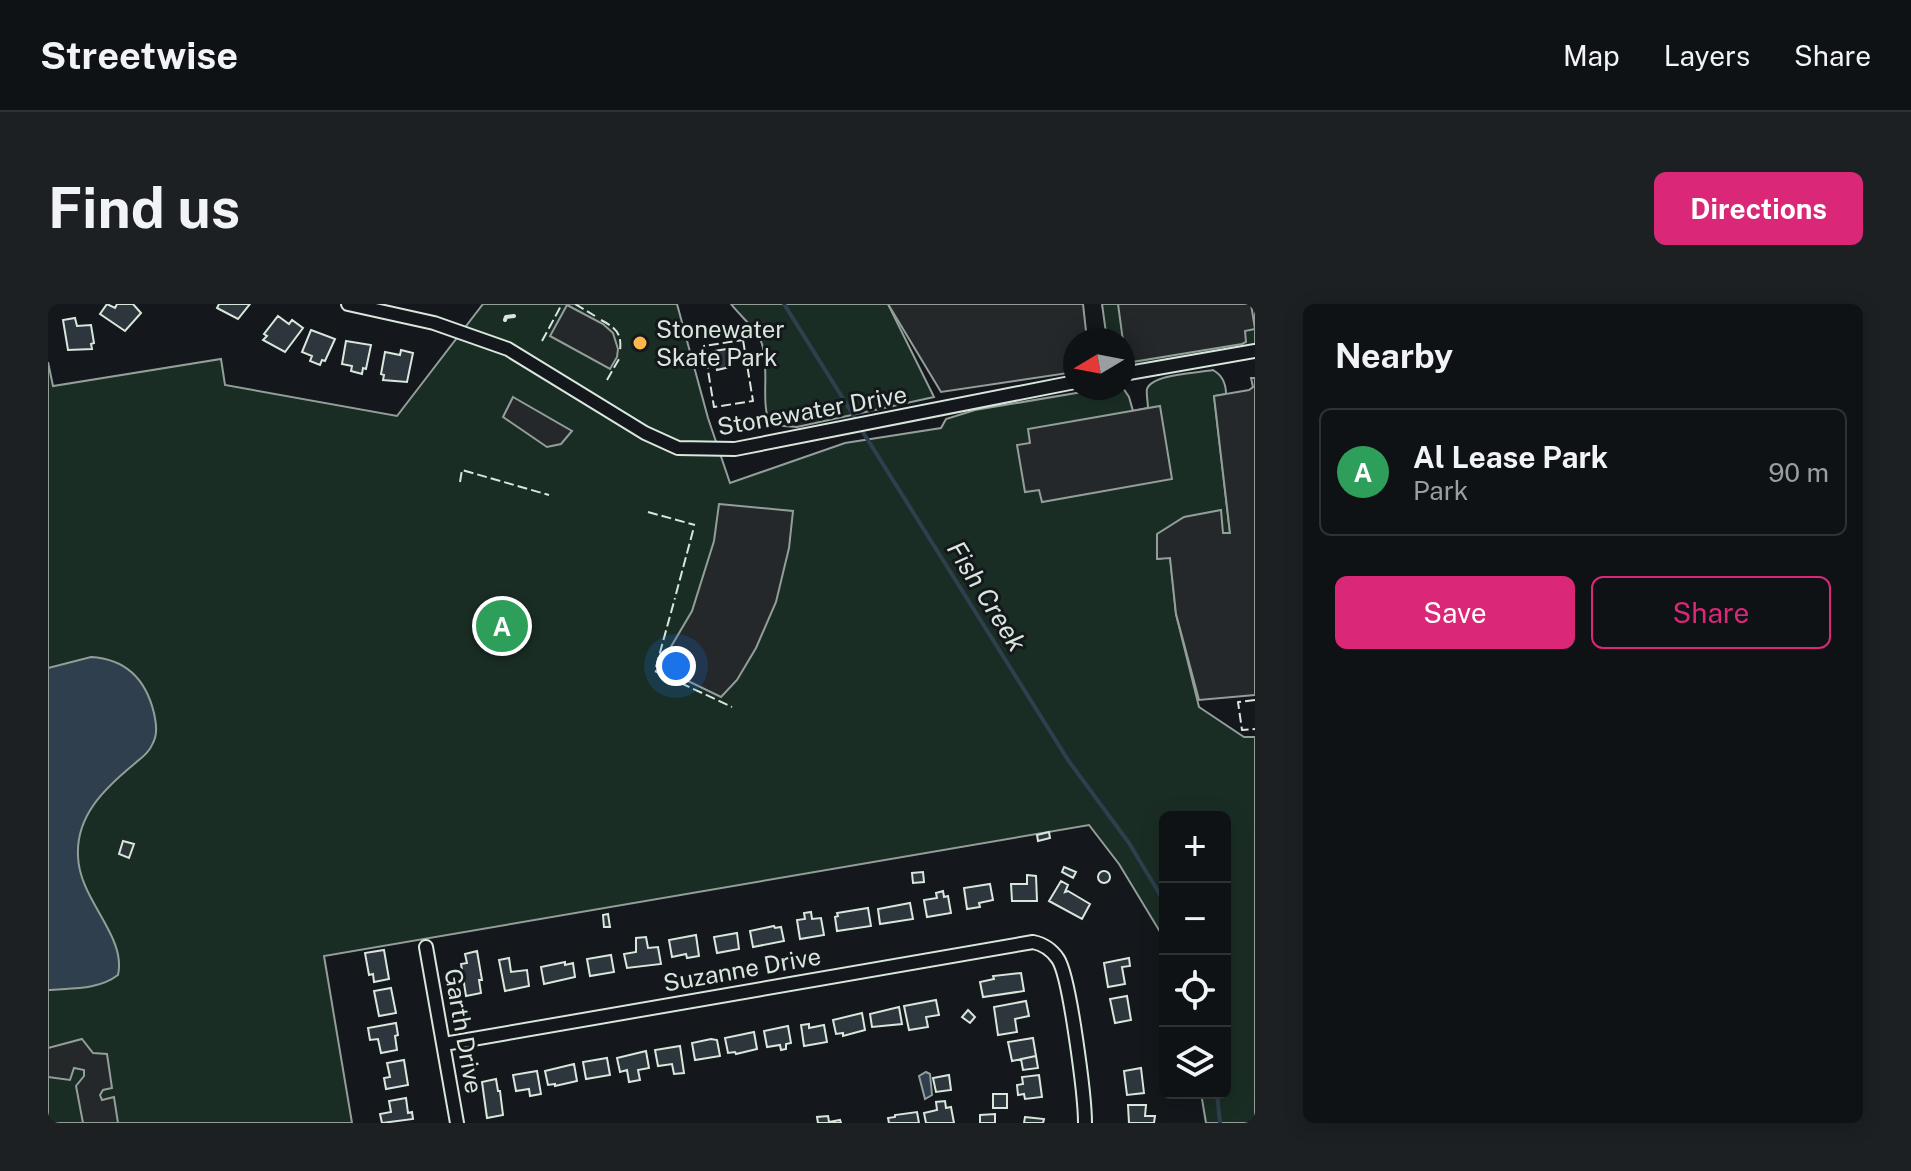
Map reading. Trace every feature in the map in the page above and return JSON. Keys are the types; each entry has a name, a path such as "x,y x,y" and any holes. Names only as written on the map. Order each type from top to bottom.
{"street":[{"name":"Stonewater Drive","path":"348,304 434,323 508,349 645,433 678,448 735,449 1063,384"},
{"path":"1135,372 1255,351"},
{"name":"Suzanne Drive","path":"444,1044 1033,942 1047,948 1062,967 1084,1090 1085,1123"},
{"name":"Garth Drive","path":"426,947 457,1123"}],"green space":[{"path":"483,304 677,304 708,418 730,483 845,443 941,428 946,419 975,410 1063,395 1063,400 1130,400 1133,411 1148,408 1147,389 1157,380 1213,370 1219,374 1226,394 1214,396 1230,533 1157,559 1170,557 1176,614 1199,707 1244,737 1255,737 1255,1123 1206,1123 1202,1099 1231,1099 1231,811 1159,811 1159,930 1119,864 1089,825 324,956 352,1123 48,1123 48,362 53,386 221,359 225,385 397,416"},
{"path":"731,304 888,304 934,397 797,427 770,425 762,344 753,328"},
{"path":"1102,304 1255,304 1255,346 1135,366 1135,328 1105,328"}],"shaded area":[{"path":"888,304 1083,304 1086,328 1063,328 1063,374 941,392"},
{"path":"1118,304 1251,304 1255,329 1245,331 1246,342 1242,344 1135,362 1135,328 1121,328"},
{"path":"567,305 603,324 613,333 618,349 610,369 550,336"},
{"path":"1251,378 1255,378 1255,695 1199,700 1176,614 1170,558 1157,559 1157,534 1184,517 1221,510 1223,533 1230,533 1214,396 1249,390 1253,387"},
{"path":"513,397 572,431 561,444 547,447 503,417"},
{"path":"1160,406 1172,479 1042,502 1039,490 1025,492 1017,445 1030,443 1028,429"},
{"path":"719,504 793,511 789,548 776,602 756,648 737,680 721,697 659,667 692,611 714,541"},
{"path":"82,1039 93,1053 107,1054 112,1088 103,1090 100,1095 102,1100 114,1097 118,1123 83,1123 76,1086 84,1076 84,1070 74,1068 70,1080 48,1077 48,1048"}],"water":[{"path":"91,657 114,662 140,681 150,701 156,732 147,753 94,804 79,842 80,872 116,946 118,975 94,986 48,990 48,668"},
{"path":"926,1072 930,1074 932,1095 925,1099 919,1076"}],"building":[{"path":"107,304 115,308 117,304 133,304 141,313 125,331 100,314"},
{"path":"219,304 250,304 238,319 217,308"},
{"path":"278,316 289,324 292,320 303,328 285,352 263,340"},
{"path":"75,318 77,326 91,325 92,349 68,350 63,320"},
{"path":"311,330 335,339 320,365 310,361 312,356 302,352"},
{"path":"346,341 371,345 362,374 351,371 352,366 342,364"},
{"path":"727,349 730,367 717,370 714,351"},
{"path":"401,350 413,353 407,382 383,380 384,375 381,374 385,352 400,355"},
{"path":"1049,832 1050,838 1038,841 1037,835"},
{"path":"123,841 134,844 129,858 119,854"},
{"path":"1064,867 1076,872 1073,878 1062,872"},
{"path":"923,872 924,882 913,883 912,873"},
{"path":"1099,872 1109,872 1109,882 1099,882"},
{"path":"1027,875 1036,876 1037,901 1012,901 1011,884 1027,884"},
{"path":"1061,881 1068,885 1065,892 1090,904 1082,919 1049,901"},
{"path":"990,884 993,900 967,909 964,888"},
{"path":"943,891 944,897 948,896 951,913 927,917 924,900 937,898 936,893"},
{"path":"910,903 913,919 880,924 878,909"},
{"path":"868,908 871,926 837,931 837,913"},
{"path":"811,912 812,919 821,918 824,935 800,939 797,920 805,919 804,913"},
{"path":"608,914 610,927 604,927 603,915"},
{"path":"781,927 784,941 753,947 750,931"},
{"path":"737,933 739,949 717,953 714,937"},
{"path":"696,935 699,956 687,958 686,954 672,957 669,940"},
{"path":"646,937 648,948 658,947 661,964 627,968 624,954 636,952 636,938"},
{"path":"384,950 389,979 374,982 373,974 369,975 365,953"},
{"path":"477,951 481,993 466,996 461,964 467,963 465,954"},
{"path":"611,955 614,972 590,976 587,959"},
{"path":"509,958 511,972 527,970 529,986 505,991 499,960"},
{"path":"1129,958 1130,966 1122,967 1125,984 1108,987 1104,963"},
{"path":"565,962 565,965 573,963 575,977 544,984 541,967"},
{"path":"1021,973 1024,991 983,997 980,982 994,979 993,976"},
{"path":"391,988 396,1013 379,1016 374,991"},
{"path":"1127,996 1131,1020 1115,1023 1110,999"},
{"path":"936,1000 939,1015 926,1017 928,1027 909,1030 904,1006"},
{"path":"1026,1001 1029,1016 1015,1019 1017,1032 998,1035 994,1007"},
{"path":"899,1007 902,1024 872,1027 870,1014"},
{"path":"968,1010 975,1017 970,1023 962,1017"},
{"path":"862,1013 865,1030 843,1036 843,1033 836,1034 833,1020"},
{"path":"396,1023 397,1050 381,1053 378,1039 370,1040 368,1028"},
{"path":"809,1024 809,1028 824,1025 827,1042 804,1046 801,1025"},
{"path":"788,1026 791,1043 786,1044 786,1049 781,1050 780,1045 767,1047 764,1031"},
{"path":"754,1032 757,1049 728,1053 725,1038"},
{"path":"1033,1038 1036,1056 1012,1061 1008,1042"},
{"path":"717,1040 720,1056 695,1060 692,1043"},
{"path":"680,1046 684,1073 674,1074 672,1064 658,1066 655,1050"},
{"path":"646,1051 649,1068 638,1070 640,1080 629,1082 627,1070 620,1072 617,1058"},
{"path":"1036,1056 1038,1068 1023,1070 1021,1059"},
{"path":"607,1058 610,1075 586,1079 583,1062"},
{"path":"404,1060 408,1085 386,1089 384,1078 390,1077 387,1063"},
{"path":"574,1064 577,1081 548,1085 545,1071"},
{"path":"1141,1068 1144,1093 1127,1095 1124,1071"},
{"path":"537,1071 541,1094 530,1096 529,1089 516,1091 513,1075"},
{"path":"949,1075 951,1090 936,1092 933,1078"},
{"path":"1039,1075 1042,1097 1025,1099 1024,1094 1018,1095 1017,1085 1023,1084 1022,1077"},
{"path":"496,1079 503,1115 487,1118 482,1082"},
{"path":"993,1094 1007,1094 1007,1108 993,1108"},
{"path":"406,1098 408,1113 412,1112 413,1119 382,1123 380,1114 391,1112 389,1101"},
{"path":"945,1101 946,1108 951,1107 954,1123 926,1123 924,1113 937,1110 936,1102"},
{"path":"1128,1105 1146,1105 1145,1116 1155,1116 1154,1123 1129,1123"},
{"path":"917,1112 919,1123 889,1123 888,1118 895,1115"},
{"path":"995,1114 995,1123 980,1123 980,1115"},
{"path":"828,1116 829,1122 840,1120 841,1123 818,1123 817,1117"},
{"path":"1025,1117 1044,1119 1043,1123 1024,1123"}],"waterway":[{"name":"Fish Creek","path":"784,304 857,421"},
{"name":"Fish Creek","path":"861,429 1068,760 1129,843 1159,893"},
{"name":"Fish Creek","path":"1218,1099 1220,1123"}],"fence":[{"path":"542,341 562,304"},
{"path":"575,304 595,316"},
{"path":"601,320 617,332 620,351"},
{"path":"743,340 753,401 714,407 704,346 743,340"},
{"path":"607,380 619,359"},
{"path":"460,482 462,470 549,495"},
{"path":"648,512 695,525"},
{"path":"676,594 694,527"},
{"path":"656,667 675,598"},
{"path":"655,671 732,707"},
{"path":"1255,700 1238,702 1242,730 1255,729"}],"wall":[{"path":"505,320 514,316"}],"place":[{"name":"Stonewater Skate Park","path":"640,343"},
{"name":"Al Lease Park","path":"502,626"}]}
